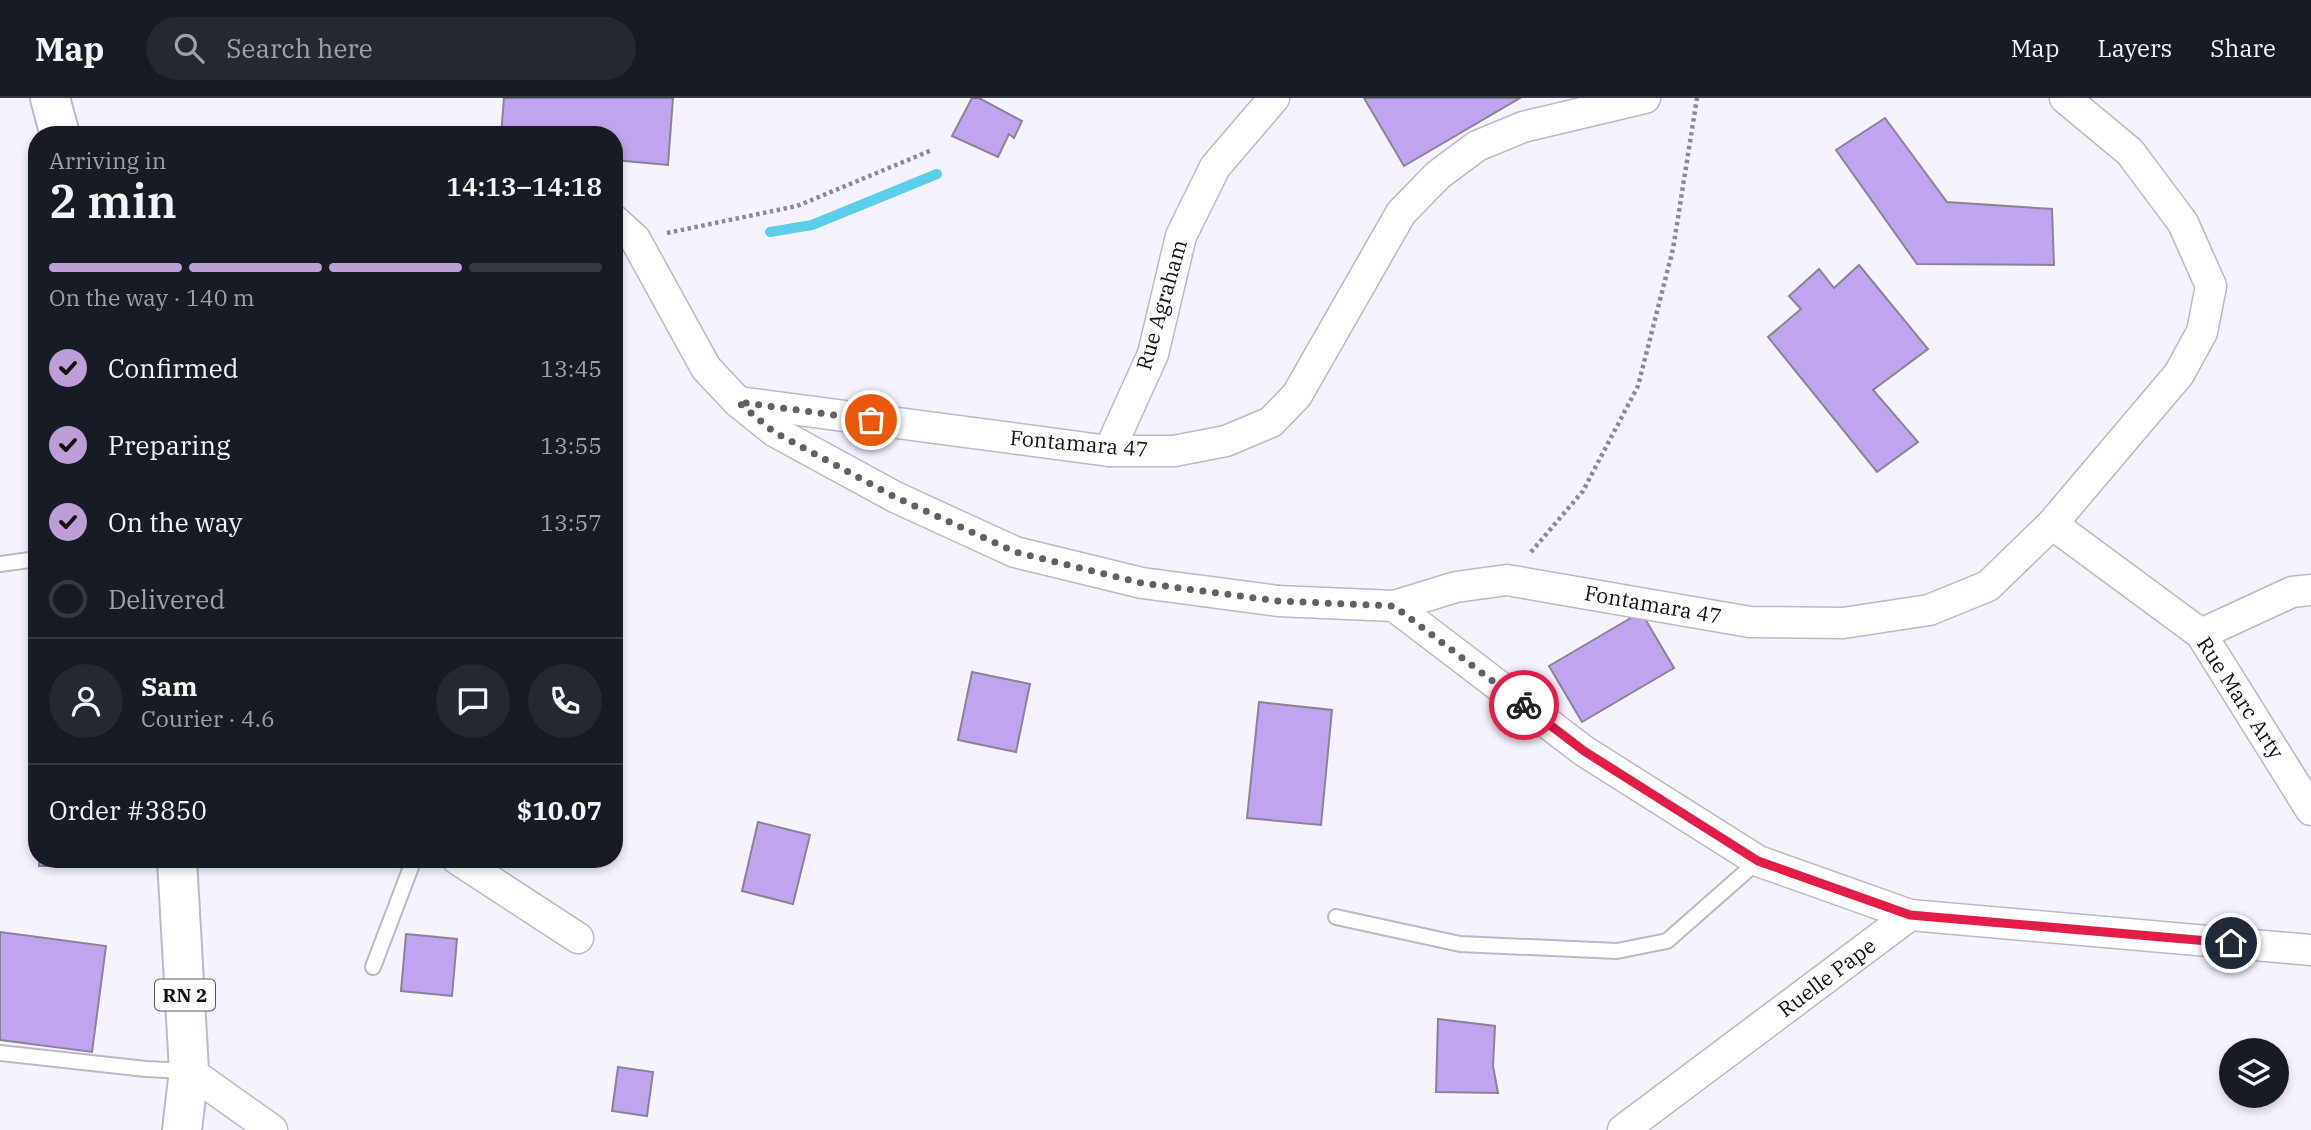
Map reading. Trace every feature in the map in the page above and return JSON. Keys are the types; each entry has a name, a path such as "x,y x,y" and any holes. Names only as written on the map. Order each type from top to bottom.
{"main road":[{"path":"50,98 58,126"},
{"name":"RN 2","path":"178,868 189,1071 182,1130"}],"street":[{"name":"Rue Agraham","path":"1109,451 1153,354 1181,236 1215,167 1274,98"},
{"name":"Fontamara 47","path":"738,402 1109,451 1174,451 1226,441 1271,422 1297,395 1401,213 1438,175 1477,146 1523,127 1645,98"},
{"name":"Fontamara 47","path":"625,230 706,368 738,402 774,432 895,497 1015,552 1142,583 1278,601 1394,606 1456,587 1507,580 1750,622 1843,623 1929,610 1988,586 2052,524 2179,374 2202,332 2211,286 2183,223 2130,152 2065,98"},
{"name":"Rue Marc Arty","path":"2052,524 2201,634 2311,810"},
{"path":"2201,634 2292,592 2311,590"},
{"path":"1394,606 1584,751 1758,861 1910,915 2311,950"},
{"path":"471,868 578,938"},
{"name":"Ruelle Pape","path":"1623,1130 1910,915"},
{"path":"189,1071 272,1130"}],"lane":[{"path":"0,564 28,560"},
{"path":"1336,917 1460,944 1617,951 1667,941 1758,861"},
{"path":"373,967 411,868"},
{"path":"0,1053 189,1071"}],"path":[{"path":"1507,580 1583,491 1638,386 1673,249 1697,98"},
{"path":"625,230 797,206 932,150"}],"building":[{"path":"504,98 673,98 668,165 623,161 623,126 502,126"},
{"path":"972,98 979,98 1022,121 1014,138 1009,134 998,157 952,136"},
{"path":"1364,98 1520,98 1404,166"},
{"path":"1885,118 1947,202 2052,209 2054,265 1917,264 1836,150"},
{"path":"1859,265 1928,349 1873,390 1918,442 1877,472 1768,337 1801,309 1789,296 1819,269 1834,288"},
{"path":"1641,612 1674,668 1582,722 1549,666"},
{"path":"972,672 1030,684 1016,752 958,740"},
{"path":"1259,702 1332,710 1321,825 1247,818"},
{"path":"758,822 810,835 793,904 742,891"},
{"path":"0,932 106,946 92,1052 0,1040"},
{"path":"406,934 457,939 452,996 401,991"},
{"path":"1438,1019 1495,1026 1493,1066 1498,1093 1436,1092"},
{"path":"618,1067 653,1072 647,1116 612,1111"}],"waterway":[{"path":"770,232 812,225 937,174"}],"way so far":[{"path":"871,420 738,402 774,432 895,497 1015,552 1142,583 1278,601 1394,606 1524,705"}],"route":[{"path":"1524,705 1584,751 1758,861 1910,915 2231,943"}]}
